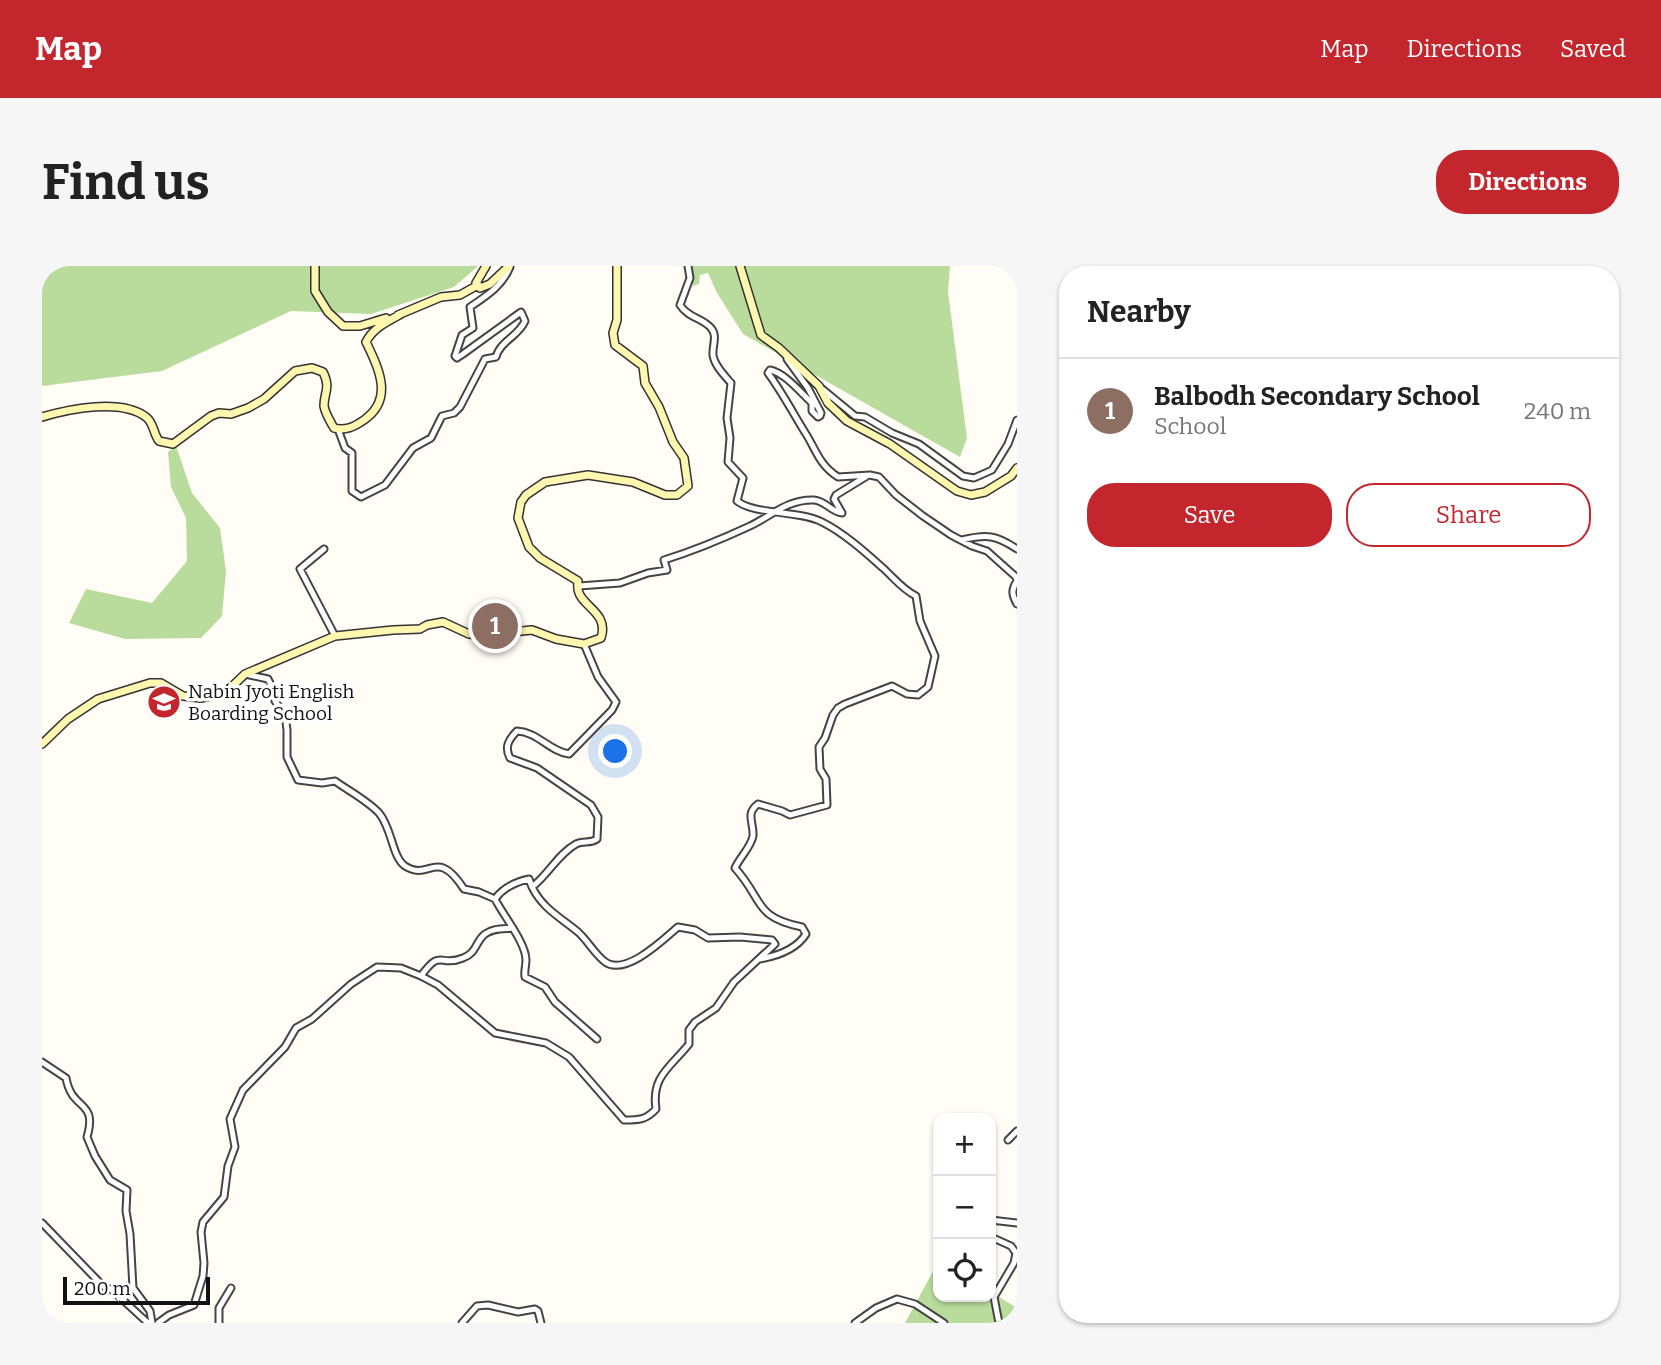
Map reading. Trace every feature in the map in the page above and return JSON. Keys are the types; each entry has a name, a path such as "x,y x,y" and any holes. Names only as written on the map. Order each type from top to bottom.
{"main road":[{"path":"316,266 315,291 328,312 343,326 360,326 401,314"},
{"path":"478,285 476,283 486,266"},
{"path":"478,285 480,288 490,284 510,266"},
{"path":"42,744 68,719 98,699 150,682 161,683 183,696 201,698 225,693 244,674 335,636 420,629 443,622 470,634 532,630 584,645 601,638 603,629 598,615 579,593 578,581 540,558 529,547 518,518 521,502 526,495 545,482 588,475 633,482 665,495 677,495 688,486 684,458 673,442 659,407 645,383 643,366 615,345 613,333 617,320 617,266"},
{"path":"740,266 761,335 779,348 819,386 828,403 847,421 890,444 957,491 971,495 985,492 1011,476 1017,468"},
{"path":"42,417 80,407 117,407 143,415 153,426 159,441 173,444 211,416 219,413 231,414 248,408 277,388 288,375 302,368 312,368 323,372 326,378 328,388 324,409 334,428 346,430 358,424 378,406 382,392 380,370 366,342 369,336 401,314 441,297 460,295 478,285"}],"street":[{"path":"338,429 345,448 352,453 352,491 361,497 386,485 413,448 431,438 442,416 454,413 459,408 485,359 496,357 502,345 523,327 525,321 521,312 463,354 457,358 455,356 462,335 473,328 470,307 494,291 504,280 510,266"},
{"path":"688,266 690,278 681,305 686,314 711,327 715,335 713,355 716,364 731,383 727,418 730,438 728,462 743,478 737,501 744,507 774,510 819,520 831,527 884,569 900,587 916,596 920,621 935,656 928,687 918,695 906,694 892,687 867,694 838,708 819,747 820,769 826,779 827,805 789,816 782,811 758,804 751,809 749,816 753,828 752,841 735,868 748,882 762,909 775,919 802,927 806,934 802,941 785,952 757,960"},
{"path":"779,348 808,388 821,413 818,417 812,411 812,403 775,370 770,370 768,373 808,437 811,448 838,477 879,477 896,495 950,535 987,551 1016,577 1012,596 1017,604"},
{"path":"819,386 855,416 865,417 892,433 919,444 963,476 974,478 992,470 1008,444 1017,420"},
{"path":"579,586 620,583 648,573 667,570 664,561 752,525 774,510 806,500 823,502 835,513 842,513 834,499 836,495 867,475"},
{"path":"962,540 992,536 1002,538 1017,549"},
{"path":"324,549 300,569 335,636"},
{"path":"531,887 576,844 591,843 597,839 598,817 591,805 537,768 510,758 507,752 509,738 517,731 525,731 539,737 558,752 569,754 612,710 616,702 598,677 584,645"},
{"path":"244,674 268,679 275,701 285,715 287,757 298,780 322,783 335,781 380,814 392,836 394,852 402,864 411,869 425,870 437,866 449,870 464,889 495,899 524,950 525,977 545,987 555,1002 597,1039"},
{"path":"158,1323 194,1305 203,1276 203,1222 223,1197 228,1166 235,1147 230,1119 243,1090 285,1047 296,1028 312,1019 351,984 377,967 401,968 421,976 438,985 495,1033 546,1043 569,1056 625,1120 644,1120 656,1109 659,1077 689,1044 689,1030 695,1022 716,1008 734,982 775,944 772,940 740,937 708,938 688,928 678,927 657,946 628,963 615,967 605,962 586,939 545,909 529,879 501,891 495,899"},
{"path":"421,976 431,962 439,959 451,962 463,958 475,951 484,935 496,929 513,928"},
{"path":"42,1062 66,1078 68,1091 87,1109 92,1124 87,1138 95,1156 110,1180 127,1190 126,1210 133,1288 150,1311 150,1323"},
{"path":"1008,1140 1017,1131"},
{"path":"996,1221 1017,1223"},
{"path":"42,1223 103,1286 112,1290 150,1323"},
{"path":"995,1239 1011,1246 1016,1253 1014,1263 993,1297 999,1323"},
{"path":"219,1323 219,1308 231,1288"},
{"path":"855,1323 876,1308 897,1299 915,1304 944,1323"},
{"path":"462,1323 477,1306 488,1305 512,1312 538,1311 541,1323"}],"green space":[{"path":"56,266 478,266 454,287 371,314 291,311 162,371 42,386 42,280"},
{"path":"690,266 950,266 948,292 967,438 960,457 743,334 717,293 708,273 700,275 699,284 693,286"},
{"path":"176,446 192,493 220,528 226,571 222,616 201,638 125,639 69,623 86,589 152,603 187,561 186,518 171,487 168,452"},
{"path":"933,1271 933,1302 996,1302 996,1295 1017,1308 1017,1323 905,1323"}],"place":[{"name":"Balbodh Secondary School","path":"495,626"},
{"name":"Nabin Jyoti English Boarding School","path":"164,702"}]}
